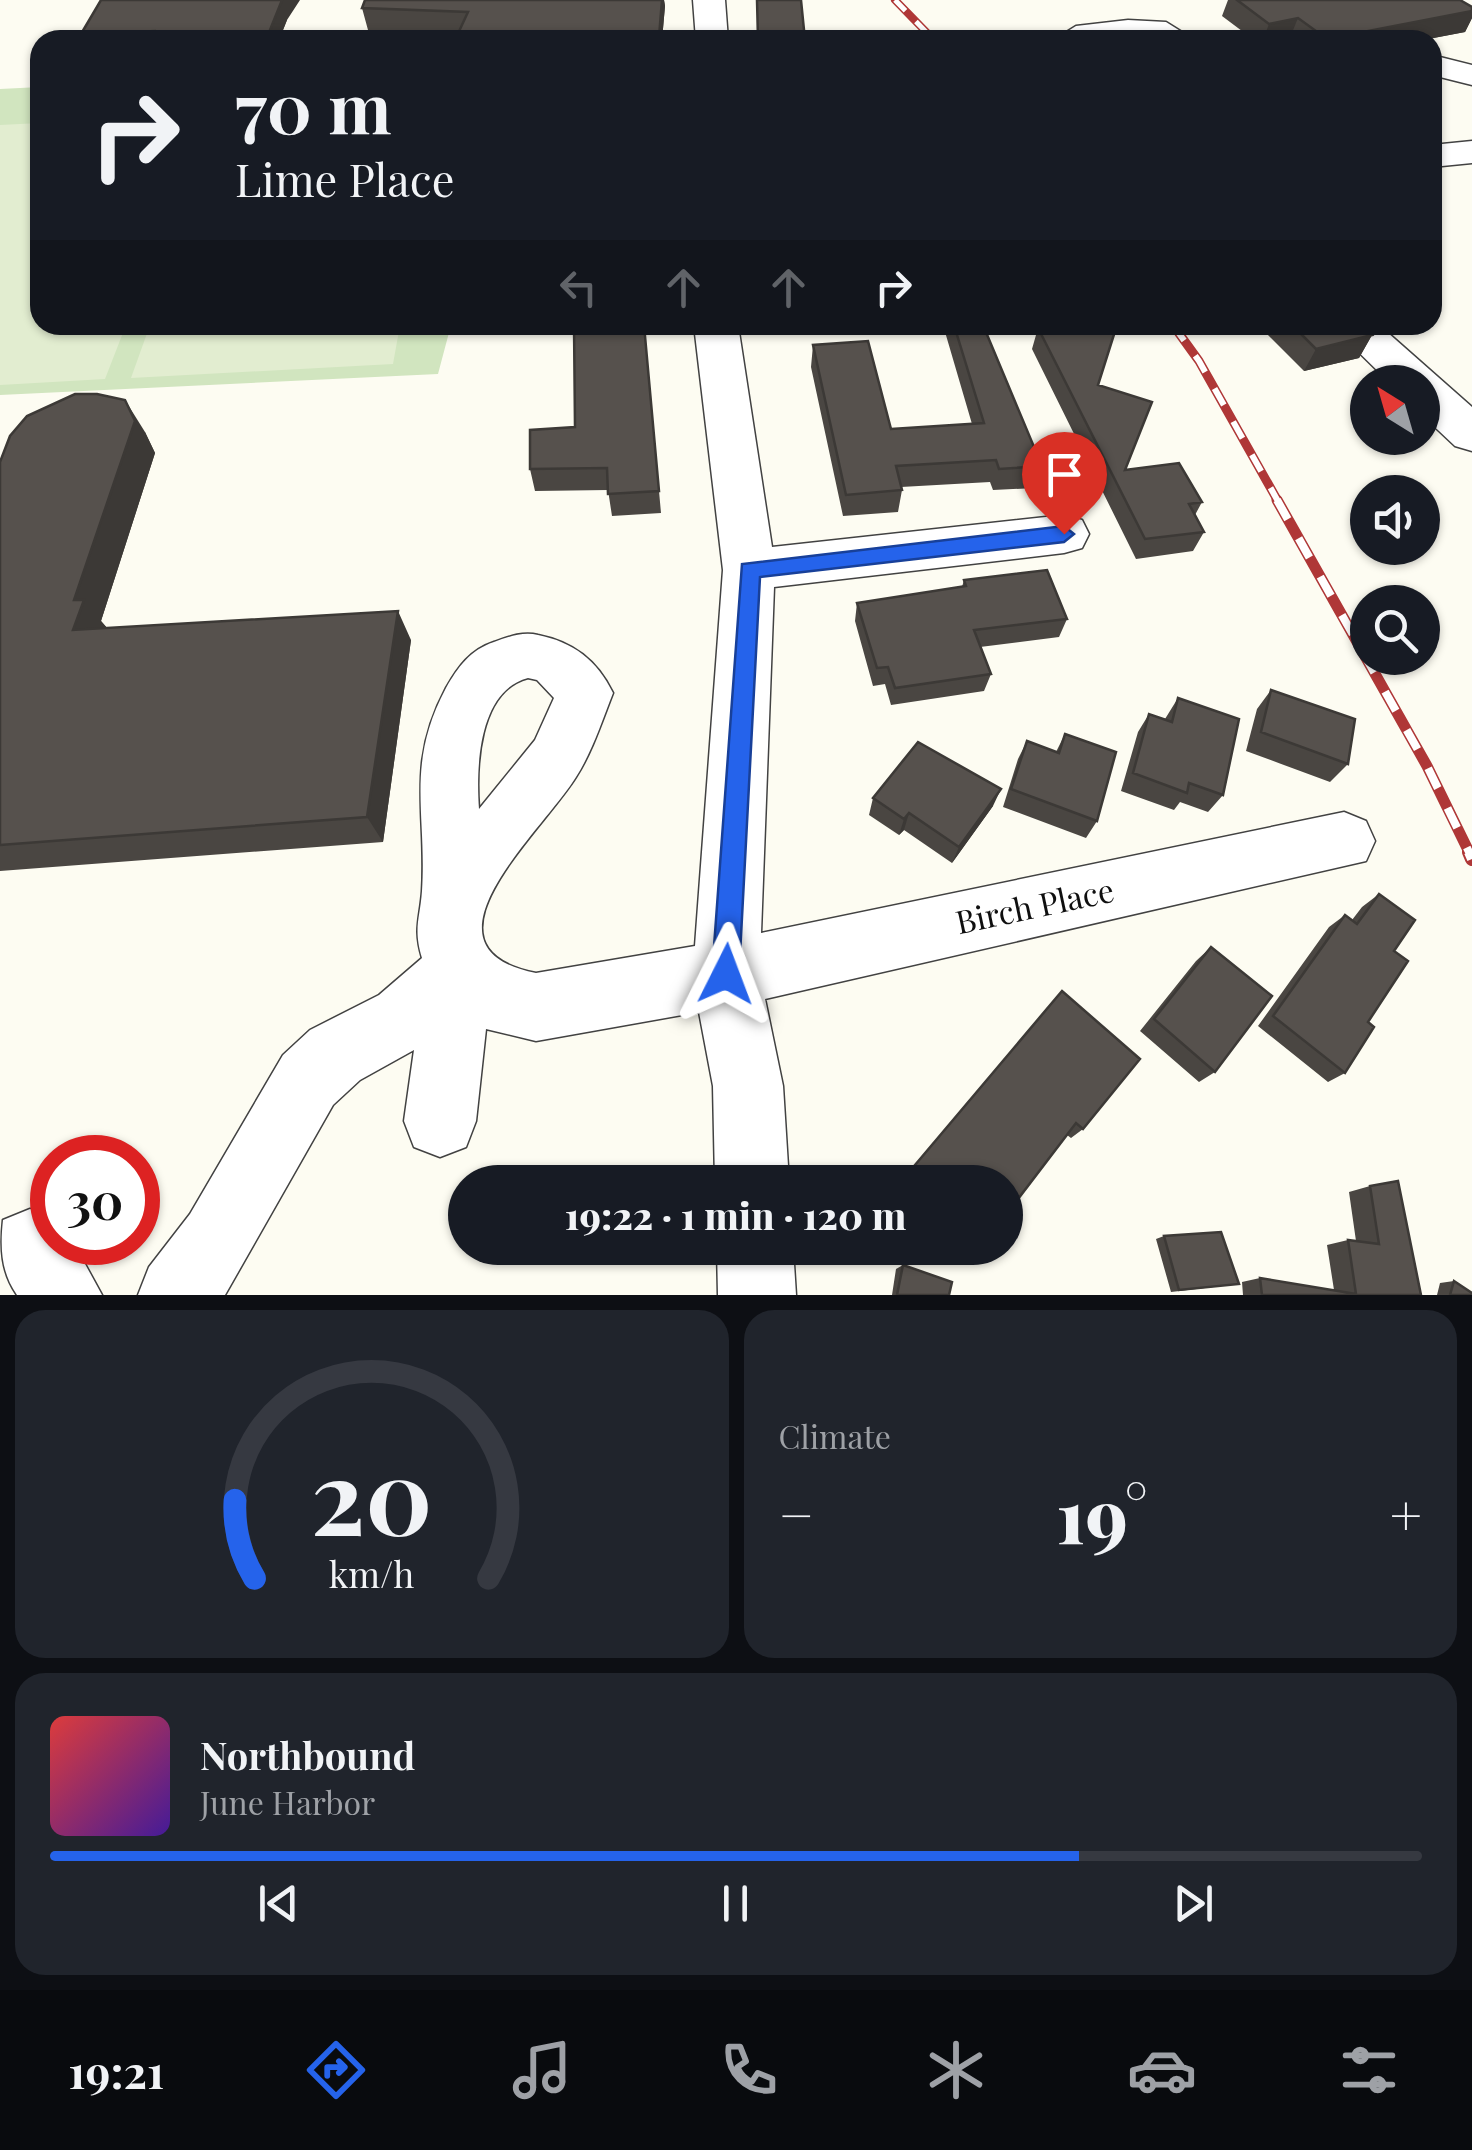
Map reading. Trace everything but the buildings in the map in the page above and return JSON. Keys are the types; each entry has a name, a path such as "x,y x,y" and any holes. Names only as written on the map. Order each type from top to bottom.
{"street":[{"path":"709,0 711,30"},
{"path":"1128,30 1176,27"},
{"path":"1442,68 1472,75"},
{"path":"1442,155 1472,152"},
{"path":"717,335 750,570 726,974 748,1086 751,1165"},
{"path":"1364,335 1397,365"},
{"path":"1440,404 1472,433"},
{"path":"750,570 1064,534"},
{"name":"Birch Place","path":"460,970 495,999 536,1006 726,974 1344,840"},
{"path":"440,1121 460,970 446,931 454,891"},
{"path":"177,1295 218,1241 308,1080 335,1054 403,1019 460,970"},
{"path":"756,1265 757,1295"}],"green space":[{"path":"30,88 30,335 448,335 438,374 0,395 0,89"},
{"path":"30,124 30,335 122,335 105,379 0,385 0,125"},
{"path":"146,335 398,335 393,364 131,378"}],"railway":[{"path":"895,0 924,30"},
{"path":"1180,335 1199,361 1279,503"},
{"path":"1277,500 1427,766 1470,854"},
{"path":"1469,852 1472,859"}],"route":[{"path":"726,974 750,570 1064,534"}]}
